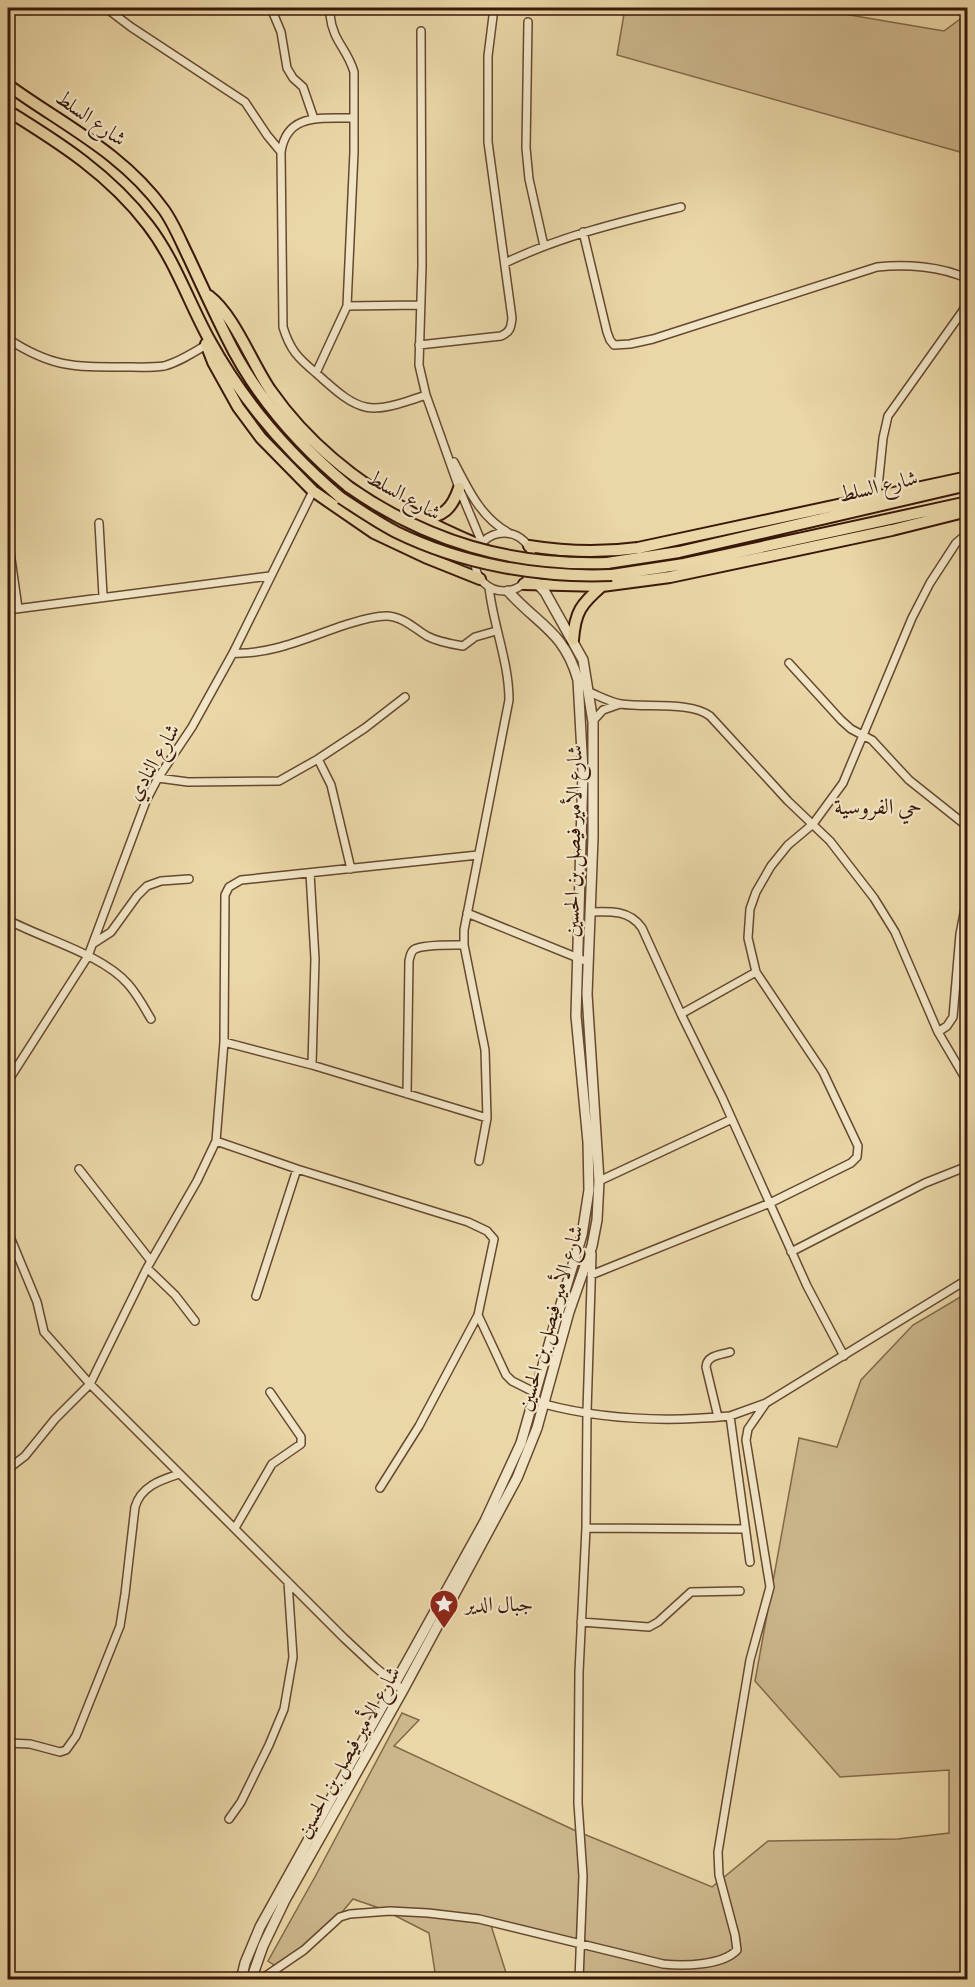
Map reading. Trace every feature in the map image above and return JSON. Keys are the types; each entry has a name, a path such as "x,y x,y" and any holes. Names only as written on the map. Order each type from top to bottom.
{"main road":[{"name":"شارع السلط","path":"8,86 79,131 135,177 154,197 172,223 236,357 265,402 300,443 349,487 403,521 453,542 524,557 568,563 607,563 645,558 968,485"},
{"name":"شارع السلط","path":"8,111 74,153 97,171 129,203 167,253 205,332 230,375 260,417 297,459 341,498 396,532 452,554 522,570 577,575 626,574 684,564 968,502"},
{"path":"206,294 224,310 271,391 299,426 325,453 356,478 420,519 481,544"},
{"path":"205,332 206,345 238,407 261,438 313,491 374,532 480,579"},
{"path":"529,546 585,552 639,548 968,477"},
{"path":"420,519 445,514 453,504 459,488"},
{"path":"527,580 540,586 602,586 689,574 892,530 968,510"},
{"path":"573,640 577,614 587,599 602,586"}],"street":[{"path":"106,8 159,47 245,102 281,152"},
{"path":"271,8 281,32 287,68 293,78 303,87 315,119"},
{"path":"418,345 501,336 511,328 512,318 488,142 488,56 494,8"},
{"path":"316,373 347,306 354,152 354,72 351,62 336,40 330,15"},
{"path":"528,22 526,148 529,179 544,246"},
{"path":"421,32 419,365 426,395 481,544"},
{"path":"353,118 315,119 293,126 286,132 283,140 281,152 283,327 291,350 341,396 366,407 379,409 426,395"},
{"path":"505,263 583,232 681,207"},
{"path":"583,232 607,332 614,345 630,345 653,339 877,267 920,268 949,272 968,279"},
{"path":"877,497 883,438 888,416 965,313 968,300"},
{"path":"347,306 420,305"},
{"path":"8,339 42,358 81,367 164,366 206,345"},
{"path":"446,447 483,511 499,527 521,538 529,546 534,563 527,580 508,591 489,587 480,579 475,560 481,544 492,536 510,533"},
{"name":"شارع النادي","path":"8,1082 88,956 146,801 158,778 192,728 233,653 313,491"},
{"path":"99,524 103,596"},
{"path":"591,1275 770,1203 851,1163 857,1157 858,1146 823,1072 756,972 749,945 748,921 756,892 763,878 780,854 813,824 843,783 899,646 924,595 956,543 968,533"},
{"path":"8,538 18,608"},
{"path":"8,610 270,576"},
{"name":"شارع الأمير فيصل بن الحسين","path":"251,1980 262,1946 285,1900 513,1488 530,1448 569,1312 592,1246 597,1220 599,1181 587,994 594,804 593,722 583,660 540,586"},
{"path":"479,1161 487,1118 484,1040 464,945 464,930 509,700 489,587"},
{"name":"شارع الأمير فيصل بن الحسين","path":"241,1980 245,1963 260,1927 485,1521 512,1467 582,1235 590,1190 588,1142 576,1016 583,771 578,680 574,665 557,637 508,591"},
{"path":"233,653 252,654 272,650 350,623 388,616 398,618 439,641 463,646 475,637 496,631"},
{"path":"789,663 841,720 875,744 909,780 968,827"},
{"path":"589,692 620,704 685,708 708,714 788,801 842,855 887,918 900,942 938,1032 968,1083"},
{"path":"158,778 188,782 279,781 365,728 405,697"},
{"path":"593,722 603,710 620,704"},
{"path":"318,759 331,785 351,869"},
{"path":"8,1469 25,1456 90,1384 149,1264 197,1181 216,1141 224,1042 226,891 234,882 241,879 478,855"},
{"path":"310,873 315,959 312,1065"},
{"path":"94,943 111,932 147,886 161,881 189,879"},
{"path":"938,1032 947,1026 953,1017 960,934 968,893"},
{"path":"590,912 614,912 635,920 642,928 732,1119 791,1252 844,1356"},
{"path":"467,913 588,962"},
{"path":"8,920 88,956 120,975 151,1019"},
{"path":"407,1094 410,954 414,949 464,945"},
{"path":"681,1014 756,972"},
{"path":"224,1042 312,1065 487,1118"},
{"path":"599,1181 732,1119"},
{"path":"216,1141 297,1170 468,1222 492,1235 494,1242 478,1315 419,1426 380,1488"},
{"path":"791,1252 925,1183 968,1166"},
{"path":"78,1169 195,1321"},
{"path":"256,1296 297,1170"},
{"path":"8,1232 37,1302 45,1332 90,1384 288,1582 375,1667 403,1690"},
{"path":"579,1980 583,1876 578,1780 592,1246"},
{"path":"544,1404 587,1412 650,1419 729,1416 766,1403 968,1279"},
{"path":"478,1315 506,1375 512,1381 536,1393"},
{"path":"718,1417 706,1367 707,1361 730,1352"},
{"path":"540,1376 550,1379"},
{"path":"235,1528 272,1464 301,1444 301,1437 270,1392"},
{"path":"260,1980 304,1950 340,1917 350,1914 405,1912 479,1919 663,1964 680,1965 719,1960 737,1950 719,1875 717,1852 750,1660 770,1586 746,1440 748,1429 766,1403"},
{"path":"729,1416 750,1562"},
{"path":"735,1454 747,1451"},
{"path":"8,1743 35,1745 57,1752 69,1746 120,1626 138,1498 143,1491 155,1484 180,1474"},
{"path":"586,1528 745,1529"},
{"path":"229,1819 241,1802 284,1709 292,1669 293,1650 288,1582"},
{"path":"581,1622 649,1627 658,1622 691,1592 740,1591"}],"shaded area":[{"path":"625,8 808,8 944,31 967,14 967,154 617,55"},
{"path":"967,1293 967,1979 578,1979 576,1943 489,1919 508,1979 436,1979 429,1933 382,1909 353,1899 323,1935 280,1969 268,1961 402,1713 419,1720 394,1746 574,1830 712,1887 768,1841 898,1839 949,1833 949,1770 840,1777 755,1681 799,1438 837,1447 861,1380 913,1325"}],"place":[{"name":"جبال الدير","path":"444,1630"}],"district":[{"name":"حي الفروسية","path":"878,806"}]}
